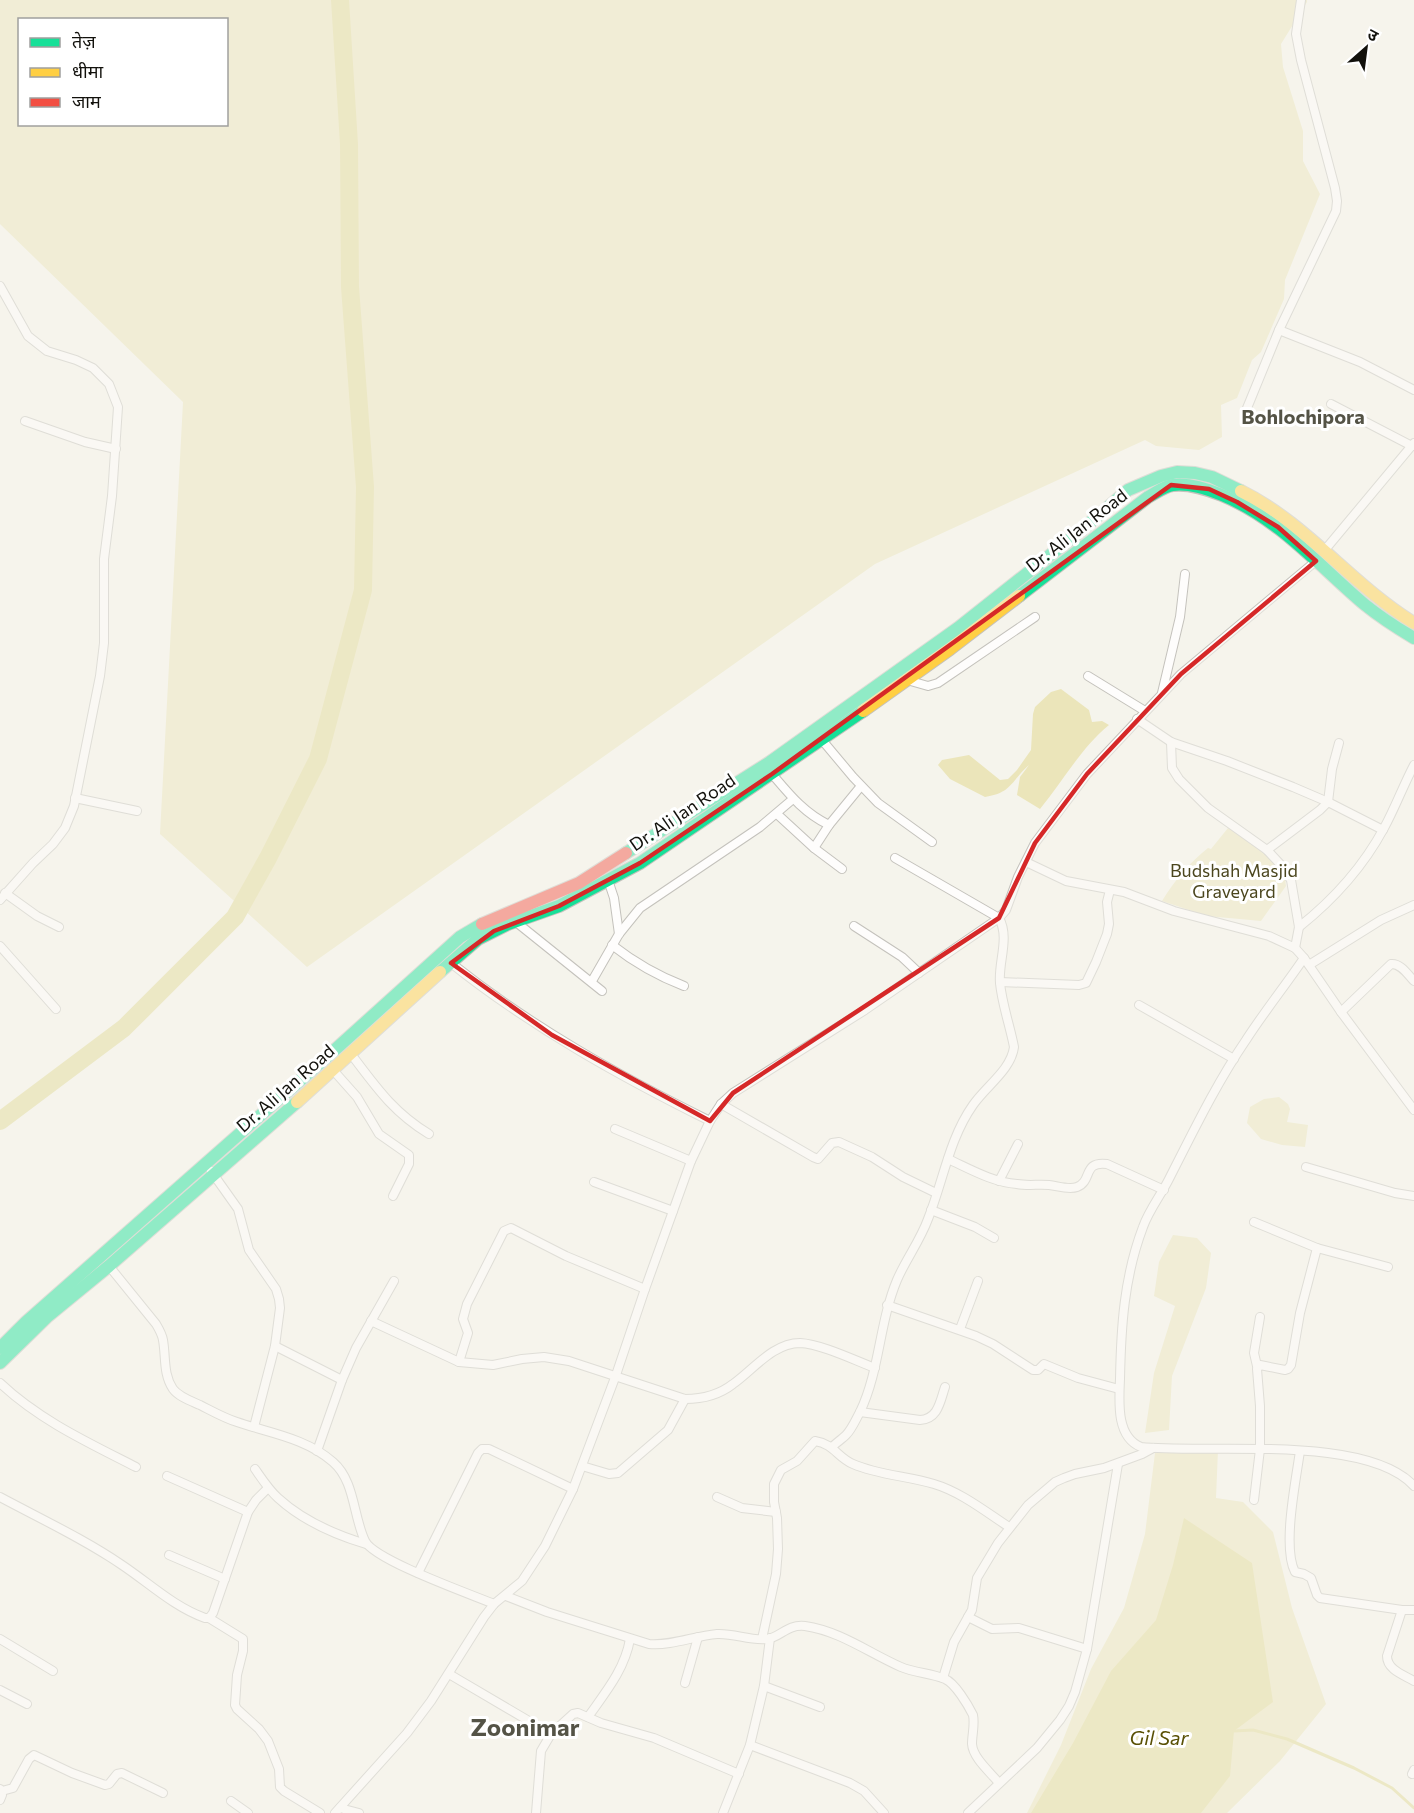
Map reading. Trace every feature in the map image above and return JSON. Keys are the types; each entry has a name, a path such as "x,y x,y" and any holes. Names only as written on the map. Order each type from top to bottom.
{"main road":[{"name":"Dr. Ali Jan Road","path":"0,1348 26,1322 460,937 489,920 554,894 601,871 770,762 958,628 1078,533 1128,490 1177,472 1212,477 1251,496 1279,513 1365,605 1414,638"},
{"name":"Dr. Ali Jan Road","path":"0,1363 48,1316 109,1266 333,1070 478,939 559,906 640,863 907,680 997,614 1148,497 1171,485 1189,484 1209,489 1237,502 1278,527 1414,623"}],"street":[{"path":"1245,413 1279,330 1336,211 1337,201 1328,158 1296,34 1301,0"},
{"path":"0,286 28,336 47,351 86,363 93,368 109,384 118,407 116,449 104,559 104,643 75,798 65,828 3,897 59,927"},
{"path":"1279,330 1360,362 1414,390"},
{"path":"338,1810 407,1733 449,1674 484,1617 494,1604 522,1581 545,1546 582,1466 691,1161 710,1121 721,1104 733,1093 819,1040 999,918 1005,910 1035,843 1087,774 1181,674 1320,556 1413,445 1331,404"},
{"path":"25,421 85,442 116,449"},
{"path":"1161,693 1178,626 1185,574"},
{"path":"907,680 928,686 938,683 1035,617"},
{"path":"1088,676 1145,711"},
{"path":"1137,719 1170,742 1227,761 1328,802 1383,830"},
{"path":"822,740 861,786 892,815 932,842"},
{"path":"1170,742 1172,768 1179,779 1208,808 1267,850 1291,880 1299,927 1294,948"},
{"path":"1267,850 1328,802 1333,762 1339,743"},
{"path":"1299,927 1326,905 1365,857 1383,830 1414,765"},
{"path":"772,774 793,799 829,825"},
{"path":"814,848 829,825 861,786"},
{"path":"75,798 137,811"},
{"path":"592,981 619,934 640,908 777,814 793,799"},
{"path":"777,814 814,848 842,869"},
{"path":"832,1447 847,1434 860,1412 875,1368 887,1305 897,1279 931,1210 948,1159 969,1111 978,1097 1008,1064 1014,1047 1000,982 1004,935 999,918 895,858"},
{"path":"1026,862 1066,881 1124,892 1189,916 1269,936 1294,948 1414,1110"},
{"path":"609,880 619,934"},
{"path":"1000,982 1079,985 1086,983 1107,934 1109,924 1107,902 1110,890"},
{"path":"1414,905 1381,920 1306,962 1234,1059 1198,1121 1164,1190 1143,1226 1129,1276 1122,1319 1119,1389 1120,1418 1128,1439 1141,1447 1300,1451 1370,1461 1411,1478 1414,1486"},
{"path":"516,922 602,991"},
{"path":"854,926 902,957 919,973"},
{"path":"612,945 646,969 684,986"},
{"path":"0,946 56,1009"},
{"path":"451,963 552,1035 647,1089 710,1121"},
{"path":"1341,1012 1391,964 1396,964 1414,981"},
{"path":"1139,1005 1234,1059"},
{"path":"351,1054 388,1103 412,1124 429,1134"},
{"path":"333,1070 357,1097 379,1134 409,1155 409,1164 393,1197"},
{"path":"721,1104 813,1157 818,1159 832,1143 839,1142 872,1157 936,1194"},
{"path":"615,1129 691,1161"},
{"path":"999,1181 1018,1144"},
{"path":"948,1159 999,1181 1019,1185 1041,1184 1071,1188 1082,1184 1093,1166 1098,1163 1107,1164 1164,1190"},
{"path":"205,1165 214,1174 238,1209 249,1250 276,1289 280,1308 275,1346 254,1427"},
{"path":"1306,1167 1414,1197"},
{"path":"594,1182 673,1211"},
{"path":"931,1210 975,1227 994,1238"},
{"path":"1254,1222 1317,1248 1388,1267"},
{"path":"459,1362 468,1333 464,1319 467,1304 507,1228 645,1289"},
{"path":"1257,1366 1285,1370 1291,1365 1300,1313 1317,1248"},
{"path":"109,1266 156,1324 163,1340 166,1372 174,1391 182,1397 237,1422 287,1437 333,1461 344,1474 366,1544"},
{"path":"317,1451 356,1348 394,1281"},
{"path":"960,1329 978,1281"},
{"path":"887,1305 960,1329 993,1344 1034,1370 1038,1370 1044,1364 1078,1378 1119,1389"},
{"path":"1254,1500 1260,1449 1260,1406 1254,1353 1260,1317"},
{"path":"371,1322 459,1362 492,1365 522,1359 544,1358 569,1361 685,1399 697,1399 720,1392 733,1385 771,1354 785,1346 797,1343 809,1344 875,1368"},
{"path":"275,1346 342,1380"},
{"path":"0,1383 14,1397 43,1417 136,1467"},
{"path":"860,1412 920,1420 928,1419 933,1417 945,1387"},
{"path":"582,1466 609,1474 618,1473 668,1430 685,1399"},
{"path":"723,1813 750,1745 764,1686 766,1639 776,1574 778,1533 774,1484 781,1470 797,1461 815,1441 832,1447 843,1458 862,1468 937,1484 1009,1527"},
{"path":"943,1678 954,1641 974,1603 974,1587 977,1578 1009,1527 1028,1505 1054,1482 1075,1474 1118,1464 1153,1448"},
{"path":"418,1573 482,1449 489,1449 573,1489"},
{"path":"1300,1451 1290,1531 1293,1567 1296,1572 1311,1578 1320,1598 1414,1610"},
{"path":"968,1813 1037,1748 1060,1720 1075,1692 1087,1649 1118,1464"},
{"path":"255,1469 268,1488 294,1511 310,1521 366,1544 381,1555 418,1573 494,1604"},
{"path":"167,1476 248,1512"},
{"path":"209,1618 213,1613 248,1512 268,1488"},
{"path":"0,1497 103,1553 181,1605 209,1618 243,1639 243,1652 237,1675 237,1709 259,1729 268,1741 280,1774 280,1787 320,1813"},
{"path":"717,1497 742,1508 776,1512"},
{"path":"169,1555 225,1580"},
{"path":"506,1596 547,1612 649,1644 660,1645 719,1634 766,1639 793,1626 822,1630 847,1639 890,1663 908,1670 943,1678 951,1683 973,1715 972,1748 999,1783"},
{"path":"1402,1610 1387,1662 1392,1668 1414,1681"},
{"path":"968,1617 992,1629 1019,1628 1087,1649"},
{"path":"685,1683 698,1637"},
{"path":"0,1639 53,1671"},
{"path":"588,1717 618,1673 630,1639"},
{"path":"449,1674 551,1734"},
{"path":"764,1686 820,1707"},
{"path":"0,1690 27,1704"},
{"path":"536,1813 541,1750 551,1734 573,1714 578,1713 601,1723 654,1738 739,1774"},
{"path":"750,1745 850,1783 864,1791 884,1813"},
{"path":"0,1800 1,1790 13,1788 29,1759 34,1755 105,1785 109,1784 117,1774 122,1773 163,1793"},
{"path":"231,1801 248,1813"},
{"path":"338,1810 358,1813"}],"highlighted area":[{"path":"1171,485 1209,489 1237,502 1278,527 1316,561 1181,674 1087,774 1035,843 999,918 733,1093 710,1121 552,1035 451,963 494,931 559,906 640,863 772,774"}],"green space":[{"path":"0,0 1307,0 1281,44 1283,67 1303,131 1303,161 1320,194 1285,280 1284,299 1261,352 1252,360 1237,398 1221,405 1222,437 1199,450 1156,446 1145,440 875,564 307,967 160,834 183,402 0,224"},
{"path":"1061,689 1089,710 1092,722 1102,721 1109,725 1081,754 1040,809 1017,795 1020,777 1029,765 1001,793 985,797 950,779 938,765 942,760 969,755 1000,780 1008,779 1031,750 1035,707 1051,692"},
{"name":"Budshah Masjid Graveyard","path":"1228,828 1268,856 1285,876 1286,886 1261,921 1207,916 1162,901 1177,879 1208,848 1211,849"},
{"path":"1279,1097 1288,1104 1290,1109 1287,1122 1308,1125 1305,1147 1282,1145 1261,1139 1247,1123 1250,1107 1264,1099"},
{"path":"1173,1235 1197,1238 1211,1253 1206,1288 1172,1376 1169,1430 1145,1433 1154,1373 1175,1306 1154,1296 1159,1262"},
{"path":"1218,1450 1216,1498 1243,1502 1273,1532 1292,1608 1326,1704 1280,1761 1227,1813 1027,1813 1061,1745 1091,1669 1124,1608 1145,1534 1155,1453"}],"water":[{"name":"Gil Sar","path":"1184,1518 1252,1563 1273,1702 1234,1731 1230,1776 1201,1813 1031,1813 1073,1743 1111,1671 1156,1620 1173,1565"}],"waterway":[{"path":"0,1121 124,1028 235,917 318,759 363,590 365,487 350,287 349,144 340,0"},
{"path":"1234,1731 1253,1730 1287,1739 1354,1768 1392,1788 1414,1808"}],"traffic: fast":[{"path":"626,853 770,762 958,628 1078,533 1128,490 1177,472 1212,477 1241,491"},
{"path":"1019,596 1148,497 1163,488 1186,485 1222,495 1262,517 1297,544 1364,604 1414,638"},
{"path":"440,972 478,939 508,924 559,906 640,863 863,711"},
{"path":"0,1348 26,1322 460,937 482,924"},
{"path":"0,1363 48,1316 109,1266 297,1102"}],"traffic: slow":[{"path":"1241,491 1265,504 1287,520 1370,591 1414,623"},
{"path":"863,711 1019,596"},
{"path":"297,1102 440,972"}],"traffic: jam":[{"path":"482,924 579,883 626,853"}],"district":[{"name":"Bohlochipora","path":"1303,416"},
{"name":"Zoonimar","path":"525,1726"}]}
